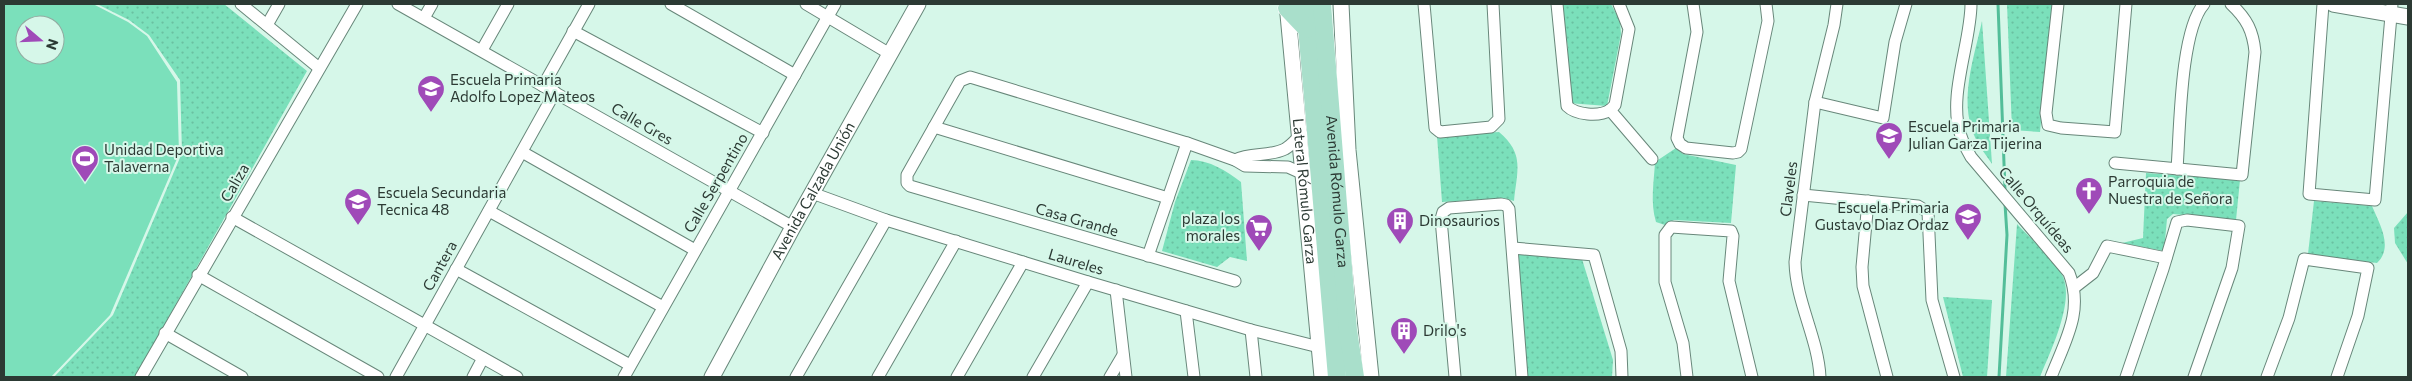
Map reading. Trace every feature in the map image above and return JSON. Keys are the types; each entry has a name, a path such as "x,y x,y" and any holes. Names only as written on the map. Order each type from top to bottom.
{"main road":[{"name":"Avenida Rómulo Garza","path":"1305,4 1321,186 1327,349 1337,377"},
{"name":"Avenida Rómulo Garza","path":"1322,4 1348,330 1354,377"},
{"path":"1287,6 1307,29"},
{"path":"1332,119 1347,142 1335,166"}],"street":[{"path":"240,4 320,68"},
{"path":"267,24 279,4"},
{"name":"Caliza","path":"140,377 357,4"},
{"name":"Calle Gres","path":"398,4 793,226"},
{"path":"424,18 432,4"},
{"path":"482,50 508,4"},
{"path":"543,86 588,4"},
{"path":"671,4 795,75"},
{"path":"806,4 890,54"},
{"name":"Calle Serpentino","path":"624,377 835,4"},
{"name":"Avenida Calzada Unión","path":"712,377 793,226 918,4"},
{"path":"1341,4 1347,142 1371,377"},
{"path":"1424,4 1436,131 1491,127 1496,124 1498,119 1493,4"},
{"path":"1557,4 1567,106 1578,112 1605,113 1615,105 1628,36 1627,23 1619,4"},
{"path":"1693,4 1697,32 1678,138 1680,144 1686,148 1738,152 1741,149 1768,21 1766,4"},
{"name":"Claveles","path":"1820,377 1818,361 1795,279 1795,262 1815,102 1834,24 1836,4"},
{"path":"1815,102 1883,118 1895,42 1906,4"},
{"name":"Calle Orquídeas","path":"1971,4 1959,83 1958,112 1960,134 1971,157 2069,273 2075,287 2076,306 2074,320 2051,377"},
{"path":"2058,4 2046,113 2048,125 2061,128 2115,132 2126,4"},
{"path":"2177,169 2187,43 2194,17 2204,4"},
{"path":"2115,163 2242,175 2255,52 2254,37 2249,24 2231,4"},
{"path":"2323,4 2309,194 2375,200 2392,10"},
{"path":"2333,4 2392,10 2408,17"},
{"name":"Lateral Rómulo Garza","path":"1287,6 1302,171 1327,349 1322,377"},
{"path":"573,32 763,133"},
{"path":"1168,198 934,127 960,81 970,77 1187,143 1235,160 1248,167 1288,167 1302,171 1321,186"},
{"name":"Cantera","path":"396,377 556,92"},
{"path":"1610,110 1652,158"},
{"path":"1235,160 1249,154 1279,152 1294,143 1299,136 1315,123"},
{"name":"Casa Grande","path":"934,127 907,175 907,183 910,186 1235,281"},
{"path":"1148,256 1187,143"},
{"path":"522,152 695,250"},
{"name":"Laureles","path":"812,193 886,220 1088,282 1251,330 1327,349"},
{"path":"1803,195 1918,206 1928,212 1932,300 1954,377"},
{"path":"1868,201 1862,267 1863,286 1887,377"},
{"path":"1455,377 1441,219 1443,212 1448,208 1506,205 1509,209 1513,248 1522,377"},
{"path":"489,211 663,307"},
{"path":"232,217 517,377"},
{"path":"796,377 886,220"},
{"path":"2126,377 2177,222 2187,220 2239,226 2232,268 2194,377"},
{"path":"1687,377 1683,343 1666,282 1665,235 1671,228 1731,231 1733,236 1729,281 1752,377"},
{"path":"878,377 956,241"},
{"path":"2075,287 2093,273 2107,246 2166,258"},
{"path":"1513,248 1594,255 1621,351 1622,377"},
{"path":"2267,377 2289,318 2304,259 2368,268 2358,316 2337,377"},
{"path":"957,377 1023,262"},
{"path":"456,269 630,365"},
{"path":"198,275 378,377"},
{"path":"1033,377 1088,282"},
{"path":"1116,290 1126,377"},
{"path":"1186,311 1194,377"},
{"path":"1251,330 1256,377"},
{"path":"165,333 242,377"},
{"path":"1110,377 1123,355"},
{"path":"472,377 483,358"}],"green space":[{"name":"Unidad Deportiva Talaverna","path":"4,4 93,4 128,22 147,36 177,82 179,154 110,315 51,377 4,377"},
{"path":"97,4 224,4 307,71 135,377 54,377 113,315 182,153 180,80 149,35 129,20"},
{"path":"1561,4 1611,4 1620,21 1621,34 1607,106 1568,103 1568,48"},
{"path":"2007,4 2052,4 2040,132 2012,130"},
{"path":"1982,21 1992,164 1974,135 1968,107 1969,78"},
{"path":"1499,132 1513,148 1516,156 1517,172 1514,201 1504,198 1442,202 1437,136"},
{"path":"1676,148 1683,154 1736,165 1731,223 1674,220 1665,225 1656,222 1653,200 1655,162"},
{"path":"1191,160 1198,160 1218,167 1241,182 1247,261 1230,257 1217,267 1162,251 1175,202"},
{"path":"2146,173 2240,180 2236,220 2173,214 2167,219 2164,251 2122,243 2143,238"},
{"path":"2314,201 2372,206 2385,242 2382,257 2377,263 2308,254"},
{"path":"2408,212 2408,264 2395,243 2394,228"},
{"path":"2017,224 2051,260 2061,273 2065,284 2066,296 2060,325 2040,377 2006,377"},
{"path":"1515,254 1582,259 1613,360 1612,377 1526,377"},
{"path":"1943,297 1992,300 1987,377 1963,377"}],"waterway":[{"path":"1998,4 2005,190"},
{"path":"1999,377 2007,235 2005,204"}],"place":[{"name":"Escuela Primaria Adolfo Lopez Mateos","path":"431,113"},
{"name":"Escuela Primaria Julian Garza Tijerina","path":"1889,160"},
{"name":"Unidad Deportiva Talaverna","path":"85,183"},
{"name":"Parroquia de Nuestra de Señora","path":"2089,215"},
{"name":"Escuela Secundaria Tecnica 48","path":"358,226"},
{"name":"Escuela Primaria Gustavo Diaz Ordaz","path":"1968,241"},
{"name":"Dinosaurios","path":"1400,245"},
{"name":"plaza los morales","path":"1259,252"},
{"name":"Drilo's","path":"1404,355"}]}
